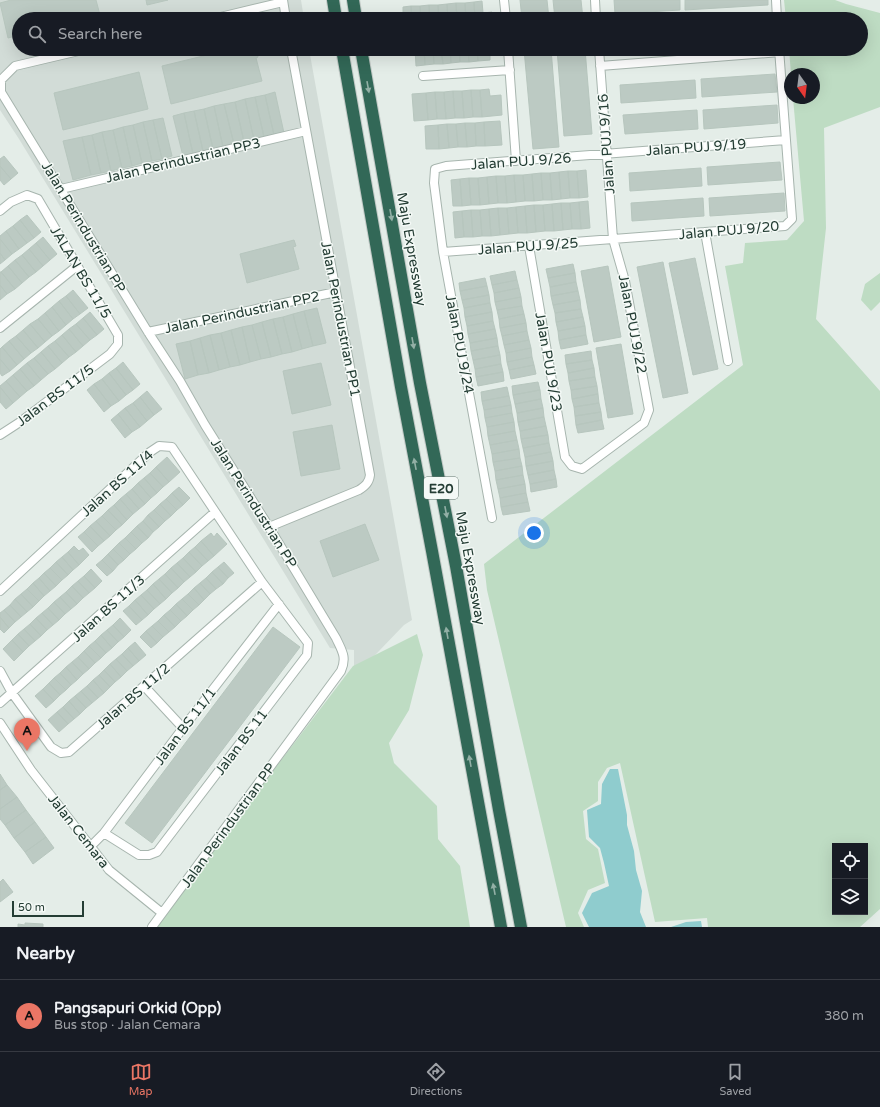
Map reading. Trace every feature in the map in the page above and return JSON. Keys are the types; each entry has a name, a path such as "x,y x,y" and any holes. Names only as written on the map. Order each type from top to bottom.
{"highway":[{"path":"333,0 335,12"},
{"path":"353,0 355,12"},
{"name":"E20","path":"343,56 401,387 501,927"},
{"name":"Maju Expressway","path":"362,56 420,383 454,558 521,927"}],"street":[{"path":"504,0 505,12"},
{"path":"595,0 596,12"},
{"path":"776,0 777,12"},
{"path":"240,12 283,1 285,12"},
{"path":"0,80 15,66 57,56"},
{"name":"Jalan Perindustrian PP1","path":"269,527 359,490 366,486 370,475 292,56"},
{"path":"509,56 516,161"},
{"name":"Jalan PUJ 9/16","path":"599,56 613,239"},
{"path":"600,66 720,56"},
{"name":"Jalan PUJ 9/20","path":"613,239 785,226 792,219 780,56"},
{"path":"423,76 510,70"},
{"name":"Jalan Perindustrian PP","path":"0,80 1,92 148,332 180,381 204,425 269,527 336,638 345,662 341,671 162,914"},
{"name":"Jalan Perindustrian PP3","path":"61,189 306,131"},
{"name":"Jalan PUJ 9/19","path":"606,154 786,140"},
{"name":"Jalan PUJ 9/26","path":"435,169 446,166 606,154"},
{"name":"Jalan PUJ 9/24","path":"435,169 434,183 443,252 492,518"},
{"name":"JALAN BS 11/5","path":"0,211 11,202 27,195 38,199 118,335 118,344 110,354"},
{"path":"705,232 728,361"},
{"name":"Jalan PUJ 9/25","path":"443,252 613,239"},
{"name":"Jalan PUJ 9/22","path":"582,469 644,423 649,410 625,281 613,239"},
{"name":"Jalan PUJ 9/23","path":"529,246 565,457 572,466 582,469"},
{"path":"0,328 77,266"},
{"name":"Jalan Perindustrian PP2","path":"148,332 336,292"},
{"name":"Jalan BS 11/5","path":"0,435 20,422 110,354"},
{"name":"Jalan BS 11/4","path":"0,591 150,452 159,446 172,447 262,582"},
{"name":"Jalan BS 11/3","path":"0,703 215,512"},
{"name":"Jalan BS 11","path":"104,833 139,855 149,856 157,852 307,655 308,643 262,582"},
{"name":"Jalan BS 11/2","path":"12,693 51,747 61,753 69,752 262,582"},
{"name":"Jalan BS 11/1","path":"90,846 104,833 279,604"},
{"path":"0,671 12,693"},
{"path":"144,686 183,728"},
{"name":"Jalan Cemara","path":"0,722 31,770 109,870 162,914"},
{"path":"152,927 162,914"}],"shaded area":[{"path":"0,0 301,0 303,12 12,12 12,56 310,56 412,620 404,625 354,677 354,650 330,648 0,110"}],"green space":[{"path":"784,0 835,0 880,13 880,107 824,128 826,228 816,319 880,391 880,909 860,927 708,927 707,918 655,922 620,763 607,768 598,782 598,801 583,811 586,839 598,849 605,883 588,890 578,913 584,927 566,927 487,590 484,564 743,365 725,266 743,263 745,243 787,240 804,221 794,104 820,104 820,68 791,68 790,56 868,56 868,12 785,12"},
{"path":"880,273 880,302 871,311 861,300 865,284"},
{"path":"417,634 423,655 409,710 389,743 394,763 437,806 438,839 460,866 470,927 154,927 353,666"}],"water":[{"path":"610,769 618,769 627,815 627,825 642,891 640,912 646,927 589,927 582,913 592,893 609,886 600,848 589,837 587,810 601,804 602,784"},
{"path":"701,921 702,927 671,927 686,922"}],"building":[{"path":"11,0 96,0 99,12 12,12 12,37 8,38 0,3"},
{"path":"146,0 168,0 147,5"},
{"path":"520,0 547,0 548,12 521,12"},
{"path":"553,0 581,0 582,12 554,12"},
{"path":"614,0 680,0 680,10 615,12"},
{"path":"685,0 768,0 768,5 685,10"},
{"path":"482,1 483,12 475,12 474,2"},
{"path":"474,2 475,12 466,12 465,3"},
{"path":"456,3 457,12 448,12 447,4"},
{"path":"456,3 465,3 466,12 457,12"},
{"path":"447,4 448,12 438,12 438,5"},
{"path":"429,5 430,12 420,12 420,6"},
{"path":"429,5 438,5 438,12 430,12"},
{"path":"411,6 411,12 403,12 403,7"},
{"path":"411,6 420,6 420,12 411,12"},
{"path":"203,56 258,56 256,58 262,81 171,104 162,66"},
{"path":"415,56 424,56 425,65 416,66"},
{"path":"424,56 433,56 434,64 425,65"},
{"path":"433,56 442,56 443,64 434,64"},
{"path":"442,56 450,56 451,63 443,64"},
{"path":"450,56 460,56 460,62 451,63"},
{"path":"460,56 469,56 469,62 460,62"},
{"path":"469,56 478,56 478,61 469,62"},
{"path":"478,56 490,56 490,60 478,61"},
{"path":"525,56 552,56 559,147 533,149"},
{"path":"558,56 586,56 592,134 564,136"},
{"path":"139,72 148,109 63,130 54,93"},
{"path":"775,74 777,92 702,97 701,79"},
{"path":"695,80 696,98 621,103 620,85"},
{"path":"489,89 490,96 501,95 502,115 482,117 480,90"},
{"path":"471,90 473,117 464,118 462,91"},
{"path":"471,90 480,90 482,117 473,117"},
{"path":"453,91 455,118 446,119 444,92"},
{"path":"453,91 462,91 464,118 455,118"},
{"path":"275,92 284,133 274,135 265,95"},
{"path":"435,92 437,119 428,120 426,93"},
{"path":"435,92 444,92 446,119 437,119"},
{"path":"426,93 428,120 414,121 412,94"},
{"path":"265,95 274,135 264,137 255,97"},
{"path":"255,97 264,137 254,140 245,99"},
{"path":"245,99 254,140 244,142 235,102"},
{"path":"235,102 244,142 234,144 224,104"},
{"path":"224,104 234,144 223,147 214,106"},
{"path":"777,105 778,123 704,129 703,110"},
{"path":"214,106 223,147 213,149 204,109"},
{"path":"204,109 213,149 203,151 194,111"},
{"path":"697,110 698,129 625,134 623,115"},
{"path":"194,111 203,151 193,154 184,113"},
{"path":"184,113 193,154 183,156 173,116"},
{"path":"163,118 172,156 162,159 153,120"},
{"path":"153,120 162,159 152,161 143,122"},
{"path":"500,121 502,145 485,146 484,122"},
{"path":"143,122 152,161 142,163 133,125"},
{"path":"484,122 485,146 476,146 475,123"},
{"path":"465,123 475,123 476,146 467,147"},
{"path":"465,123 467,147 458,147 456,124"},
{"path":"447,124 456,124 458,147 449,148"},
{"path":"447,124 449,148 439,149 438,125"},
{"path":"133,125 142,163 132,166 123,127"},
{"path":"438,125 439,149 426,149 425,126"},
{"path":"123,127 132,166 122,168 113,130"},
{"path":"113,130 122,168 111,171 102,132"},
{"path":"102,132 111,171 101,173 92,135"},
{"path":"92,135 101,173 91,175 82,137"},
{"path":"82,137 91,175 73,180 63,141"},
{"path":"4,156 18,173 11,179 0,166 0,159"},
{"path":"780,162 782,180 708,185 707,167"},
{"path":"0,166 11,179 4,185 0,180"},
{"path":"701,168 702,186 630,191 629,173"},
{"path":"586,170 588,197 579,198 577,171"},
{"path":"568,171 570,198 561,199 559,172"},
{"path":"568,171 577,171 579,198 570,198"},
{"path":"559,172 561,199 552,200 550,173"},
{"path":"541,173 543,200 534,201 532,174"},
{"path":"541,173 550,173 552,200 543,200"},
{"path":"532,174 534,201 525,201 523,175"},
{"path":"514,175 516,202 507,203 505,176"},
{"path":"514,175 523,175 525,201 516,202"},
{"path":"496,176 498,203 489,204 487,177"},
{"path":"496,176 505,176 507,203 498,203"},
{"path":"487,177 489,204 480,205 478,178"},
{"path":"469,178 471,205 462,206 460,179"},
{"path":"469,178 478,178 480,205 471,205"},
{"path":"460,179 462,206 453,206 451,180"},
{"path":"784,193 785,211 710,216 709,198"},
{"path":"703,198 704,216 632,221 631,203"},
{"path":"588,201 590,228 581,229 579,202"},
{"path":"579,202 581,229 572,229 570,203"},
{"path":"561,203 570,203 572,229 563,230"},
{"path":"561,203 563,230 554,231 552,204"},
{"path":"552,204 554,231 545,231 543,205"},
{"path":"534,205 543,205 545,231 536,232"},
{"path":"534,205 536,232 527,233 525,206"},
{"path":"525,206 527,233 518,233 516,207"},
{"path":"516,207 518,233 509,234 507,208"},
{"path":"498,208 507,208 509,234 500,235"},
{"path":"498,208 500,235 491,236 489,209"},
{"path":"489,209 491,236 482,236 480,210"},
{"path":"471,210 480,210 482,236 473,237"},
{"path":"471,210 473,237 464,237 462,211"},
{"path":"462,211 464,237 455,238 453,212"},
{"path":"27,215 41,232 34,238 20,220"},
{"path":"20,220 34,238 27,243 13,226"},
{"path":"13,226 27,243 19,249 6,231"},
{"path":"6,231 19,249 12,254 0,239 0,236"},
{"path":"43,237 57,254 50,260 36,243"},
{"path":"0,239 12,254 5,260 0,253"},
{"path":"294,240 296,246 293,247 299,269 247,283 240,254"},
{"path":"36,243 50,260 43,266 29,249"},
{"path":"29,249 43,266 36,272 22,255"},
{"path":"0,253 5,260 0,264"},
{"path":"22,255 36,272 29,277 15,260"},
{"path":"695,258 718,369 693,375 669,263"},
{"path":"15,260 29,277 22,283 8,266"},
{"path":"663,262 688,393 663,398 637,267"},
{"path":"573,264 575,273 548,278 546,269"},
{"path":"8,266 22,283 15,289 1,272"},
{"path":"608,266 621,337 594,342 581,271"},
{"path":"515,271 517,280 492,285 490,276"},
{"path":"0,272 15,289 7,294 0,285"},
{"path":"575,273 576,282 550,287 548,278"},
{"path":"485,278 487,286 460,291 459,283"},
{"path":"517,280 519,288 494,293 492,285"},
{"path":"576,282 578,291 551,296 550,287"},
{"path":"0,285 7,294 0,300"},
{"path":"487,286 489,295 462,300 460,291"},
{"path":"519,288 521,297 495,302 494,293"},
{"path":"73,290 88,308 80,314 66,296"},
{"path":"578,291 580,300 553,305 551,296"},
{"path":"489,295 490,303 464,308 462,300"},
{"path":"66,296 80,314 73,319 59,301"},
{"path":"521,297 522,306 497,310 495,302"},
{"path":"580,300 581,309 555,313 553,305"},
{"path":"59,301 73,319 66,325 52,307"},
{"path":"490,303 492,312 465,317 464,308"},
{"path":"522,306 524,314 499,319 497,310"},
{"path":"52,307 66,325 59,331 45,313"},
{"path":"317,308 326,343 313,346 304,311"},
{"path":"581,309 583,317 556,322 555,313"},
{"path":"304,311 313,346 302,349 293,314"},
{"path":"90,312 104,329 97,335 83,318"},
{"path":"492,312 493,321 467,326 465,317"},
{"path":"45,313 59,331 52,336 38,319"},
{"path":"293,314 302,349 292,352 283,317"},
{"path":"524,314 526,323 500,328 499,319"},
{"path":"283,317 292,352 282,354 273,319"},
{"path":"583,317 585,326 558,331 556,322"},
{"path":"83,318 97,335 90,340 76,324"},
{"path":"38,319 52,336 45,342 30,324"},
{"path":"273,319 282,354 271,357 262,322"},
{"path":"493,321 495,329 468,334 467,326"},
{"path":"262,322 271,357 261,359 252,325"},
{"path":"526,323 527,331 502,336 500,328"},
{"path":"30,324 45,342 38,348 23,330"},
{"path":"76,324 90,340 83,346 69,329"},
{"path":"252,325 261,359 250,362 242,327"},
{"path":"585,326 586,335 559,340 558,331"},
{"path":"242,327 250,362 240,365 231,330"},
{"path":"69,329 83,346 76,352 62,335"},
{"path":"495,329 497,338 470,343 468,334"},
{"path":"23,330 38,348 31,353 16,336"},
{"path":"231,330 240,365 230,367 221,333"},
{"path":"527,331 529,340 504,345 502,336"},
{"path":"221,333 230,367 219,370 210,335"},
{"path":"62,335 76,352 69,357 55,341"},
{"path":"210,335 219,370 209,373 200,338"},
{"path":"586,335 588,344 561,349 559,340"},
{"path":"16,336 31,353 24,359 9,341"},
{"path":"200,338 209,373 198,375 190,341"},
{"path":"497,338 498,346 471,351 470,343"},
{"path":"529,340 531,348 506,353 504,345"},
{"path":"9,341 24,359 17,365 2,347"},
{"path":"55,341 69,357 62,363 48,346"},
{"path":"190,341 198,375 185,379 176,344"},
{"path":"621,344 633,414 608,418 596,348"},
{"path":"48,346 62,363 55,369 41,352"},
{"path":"498,346 500,355 473,360 471,351"},
{"path":"2,347 17,365 10,371 0,359 0,349"},
{"path":"531,348 532,357 507,362 506,353"},
{"path":"591,351 592,360 566,364 565,355"},
{"path":"41,352 55,369 48,374 34,358"},
{"path":"500,355 501,364 475,369 473,360"},
{"path":"532,357 534,365 509,370 507,362"},
{"path":"34,358 48,374 41,380 27,363"},
{"path":"0,359 10,371 2,376 0,373"},
{"path":"592,360 594,368 568,373 566,364"},
{"path":"123,362 140,384 133,390 116,368"},
{"path":"27,363 41,380 34,386 20,369"},
{"path":"321,363 331,405 292,414 283,371"},
{"path":"501,364 503,372 476,377 475,369"},
{"path":"534,365 536,374 511,379 509,370"},
{"path":"116,368 133,390 126,395 109,373"},
{"path":"594,368 595,377 569,381 568,373"},
{"path":"20,369 34,386 27,391 13,375"},
{"path":"503,372 504,381 478,386 476,377"},
{"path":"109,373 126,395 119,401 102,379"},
{"path":"13,375 27,391 20,397 6,381"},
{"path":"595,377 597,386 571,390 569,381"},
{"path":"102,379 119,401 111,406 94,384"},
{"path":"6,381 20,397 13,403 0,387"},
{"path":"538,382 540,390 513,395 512,386"},
{"path":"94,384 111,406 104,412 87,390"},
{"path":"597,386 598,394 572,399 571,390"},
{"path":"0,387 13,403 6,409 0,402"},
{"path":"507,387 509,396 482,401 481,392"},
{"path":"540,390 541,399 515,404 513,395"},
{"path":"147,391 162,409 154,415 140,397"},
{"path":"598,394 599,403 574,407 572,399"},
{"path":"509,396 511,405 484,410 482,401"},
{"path":"140,397 154,415 147,421 133,403"},
{"path":"541,399 543,408 517,413 515,404"},
{"path":"133,403 147,421 140,427 125,408"},
{"path":"599,403 601,412 575,416 574,407"},
{"path":"511,405 512,413 485,418 484,410"},
{"path":"125,408 140,427 132,432 118,414"},
{"path":"543,408 544,417 518,422 517,413"},
{"path":"601,412 602,420 576,425 575,416"},
{"path":"512,413 514,422 487,427 485,418"},
{"path":"118,414 132,432 125,438 111,420"},
{"path":"544,417 546,426 520,431 518,422"},
{"path":"602,420 604,429 578,433 576,425"},
{"path":"514,422 515,431 488,436 487,427"},
{"path":"332,425 340,469 301,476 293,432"},
{"path":"546,426 548,435 521,439 520,431"},
{"path":"515,431 517,440 490,445 488,436"},
{"path":"548,435 549,443 523,448 521,439"},
{"path":"517,440 519,449 492,454 490,445"},
{"path":"549,443 551,452 525,457 523,448"},
{"path":"519,449 520,458 493,462 492,454"},
{"path":"551,452 553,461 526,466 525,457"},
{"path":"167,457 180,472 169,482 156,467"},
{"path":"520,458 522,466 495,471 493,462"},
{"path":"553,461 554,470 528,475 526,466"},
{"path":"522,466 523,475 496,480 495,471"},
{"path":"156,467 169,482 163,487 150,473"},
{"path":"554,470 556,479 530,484 528,475"},
{"path":"150,473 163,487 157,493 144,478"},
{"path":"523,475 525,484 498,489 496,480"},
{"path":"144,478 157,493 151,498 138,483"},
{"path":"556,479 557,487 531,492 530,484"},
{"path":"138,483 151,498 145,504 132,489"},
{"path":"525,484 526,493 500,498 498,489"},
{"path":"179,487 190,498 183,505 172,493"},
{"path":"132,489 145,504 139,509 126,494"},
{"path":"172,493 183,505 177,510 166,499"},
{"path":"526,493 528,502 501,507 500,498"},
{"path":"126,494 139,509 133,514 120,499"},
{"path":"120,499 133,514 127,520 114,505"},
{"path":"166,499 177,510 171,516 160,504"},
{"path":"528,502 530,511 503,515 501,507"},
{"path":"160,504 171,516 165,521 154,510"},
{"path":"114,505 127,520 122,525 108,510"},
{"path":"108,510 122,525 116,530 102,516"},
{"path":"154,510 165,521 159,527 148,515"},
{"path":"148,515 159,527 153,532 143,521"},
{"path":"102,516 116,530 110,536 96,521"},
{"path":"96,521 110,536 104,541 90,526"},
{"path":"143,521 153,532 148,538 137,526"},
{"path":"365,524 379,560 333,577 320,541"},
{"path":"90,526 104,541 98,546 84,532"},
{"path":"137,526 148,538 142,543 131,532"},
{"path":"84,532 98,546 92,552 78,537"},
{"path":"131,532 142,543 136,549 125,538"},
{"path":"211,533 214,537 217,533 227,544 214,556 201,541"},
{"path":"125,538 136,549 130,554 119,543"},
{"path":"201,541 214,556 208,561 195,547"},
{"path":"119,543 130,554 124,560 113,549"},
{"path":"74,546 79,551 83,548 89,555 79,565 68,552"},
{"path":"195,547 208,561 202,566 189,552"},
{"path":"113,549 124,560 118,565 108,554"},
{"path":"68,552 79,565 73,570 62,557"},
{"path":"189,552 202,566 196,572 183,558"},
{"path":"108,554 118,565 113,571 102,560"},
{"path":"62,557 73,570 68,575 56,562"},
{"path":"183,558 196,572 190,577 177,563"},
{"path":"102,560 113,571 107,576 96,565"},
{"path":"56,562 68,575 62,580 50,568"},
{"path":"224,562 234,573 228,578 218,567"},
{"path":"177,563 190,577 184,582 171,568"},
{"path":"218,567 228,578 223,584 212,572"},
{"path":"50,568 62,580 56,586 44,573"},
{"path":"171,568 184,582 178,588 165,574"},
{"path":"91,569 102,581 95,588 84,576"},
{"path":"212,572 223,584 216,589 206,578"},
{"path":"44,573 56,586 50,591 39,578"},
{"path":"165,574 178,588 172,593 159,579"},
{"path":"84,576 95,588 89,593 78,581"},
{"path":"39,578 50,591 44,596 33,583"},
{"path":"206,578 216,589 210,594 200,583"},
{"path":"159,579 172,593 166,599 153,584"},
{"path":"78,581 89,593 83,598 72,586"},
{"path":"33,583 44,596 39,601 27,589"},
{"path":"200,583 210,594 204,600 194,588"},
{"path":"153,584 166,599 160,604 147,590"},
{"path":"72,586 83,598 77,604 66,592"},
{"path":"194,588 204,600 199,605 188,594"},
{"path":"27,589 39,601 33,607 21,594"},
{"path":"147,590 160,604 154,609 141,595"},
{"path":"66,592 77,604 71,609 60,597"},
{"path":"21,594 33,607 27,612 15,599"},
{"path":"188,594 199,605 193,610 182,599"},
{"path":"141,595 154,609 148,615 135,600"},
{"path":"60,597 71,609 65,614 54,602"},
{"path":"15,599 27,612 21,617 10,605"},
{"path":"182,599 193,610 187,616 176,604"},
{"path":"135,600 148,615 142,620 129,606"},
{"path":"54,602 65,614 59,620 48,608"},
{"path":"176,604 187,616 181,621 170,610"},
{"path":"10,605 21,617 15,622 4,610"},
{"path":"129,606 142,620 136,625 123,611"},
{"path":"48,608 59,620 53,625 42,613"},
{"path":"4,610 15,622 9,628 0,617 0,613"},
{"path":"170,610 181,621 175,627 164,615"},
{"path":"42,613 53,625 47,630 36,618"},
{"path":"164,615 175,627 169,632 158,621"},
{"path":"0,617 9,628 4,633 0,629"},
{"path":"36,618 47,630 41,636 30,624"},
{"path":"120,618 131,630 124,637 113,625"},
{"path":"158,621 169,632 163,637 152,626"},
{"path":"30,624 41,636 35,641 24,629"},
{"path":"113,625 124,637 118,642 107,630"},
{"path":"152,626 163,637 157,643 146,631"},
{"path":"273,627 300,647 152,843 125,823"},
{"path":"24,629 35,641 29,646 18,634"},
{"path":"107,630 118,642 112,648 101,635"},
{"path":"146,631 157,643 151,648 140,637"},
{"path":"18,634 29,646 23,652 12,640"},
{"path":"101,635 112,648 106,653 95,641"},
{"path":"12,640 23,652 14,661 3,649"},
{"path":"95,641 106,653 101,658 89,646"},
{"path":"135,642 146,655 139,661 128,648"},
{"path":"89,646 101,658 95,663 84,651"},
{"path":"128,648 139,661 133,666 122,654"},
{"path":"84,651 95,663 89,669 78,657"},
{"path":"122,654 133,666 127,671 116,659"},
{"path":"78,657 89,669 83,674 72,662"},
{"path":"116,659 127,671 121,677 110,664"},
{"path":"72,662 83,674 77,680 66,667"},
{"path":"110,664 121,677 115,682 104,670"},
{"path":"66,667 77,680 71,685 60,673"},
{"path":"104,670 115,682 110,687 99,675"},
{"path":"60,673 71,685 66,690 54,678"},
{"path":"99,675 110,687 104,693 93,680"},
{"path":"54,678 66,690 60,695 49,683"},
{"path":"93,680 104,693 98,698 87,686"},
{"path":"49,683 60,695 54,701 43,689"},
{"path":"87,686 98,698 92,703 81,691"},
{"path":"43,689 54,701 46,708 35,696"},
{"path":"81,691 92,703 86,708 75,696"},
{"path":"75,696 86,708 80,714 69,701"},
{"path":"69,701 80,714 74,719 63,707"},
{"path":"63,707 74,719 68,724 57,712"},
{"path":"57,712 68,724 59,732 48,720"},
{"path":"0,774 7,785 0,790"},
{"path":"7,785 17,797 0,809 0,790"},
{"path":"17,797 26,810 5,825 0,819 0,809"},
{"path":"26,810 35,822 14,838 5,825"},
{"path":"35,822 46,837 25,852 14,838"},
{"path":"46,837 54,848 33,864 25,852"},
{"path":"3,879 13,892 0,902 0,882"},
{"path":"25,923 43,924 43,927 18,927 18,924 25,925"}],"place":[{"name":"Pangsapuri Orkid (Opp)","path":"27,751"}]}
